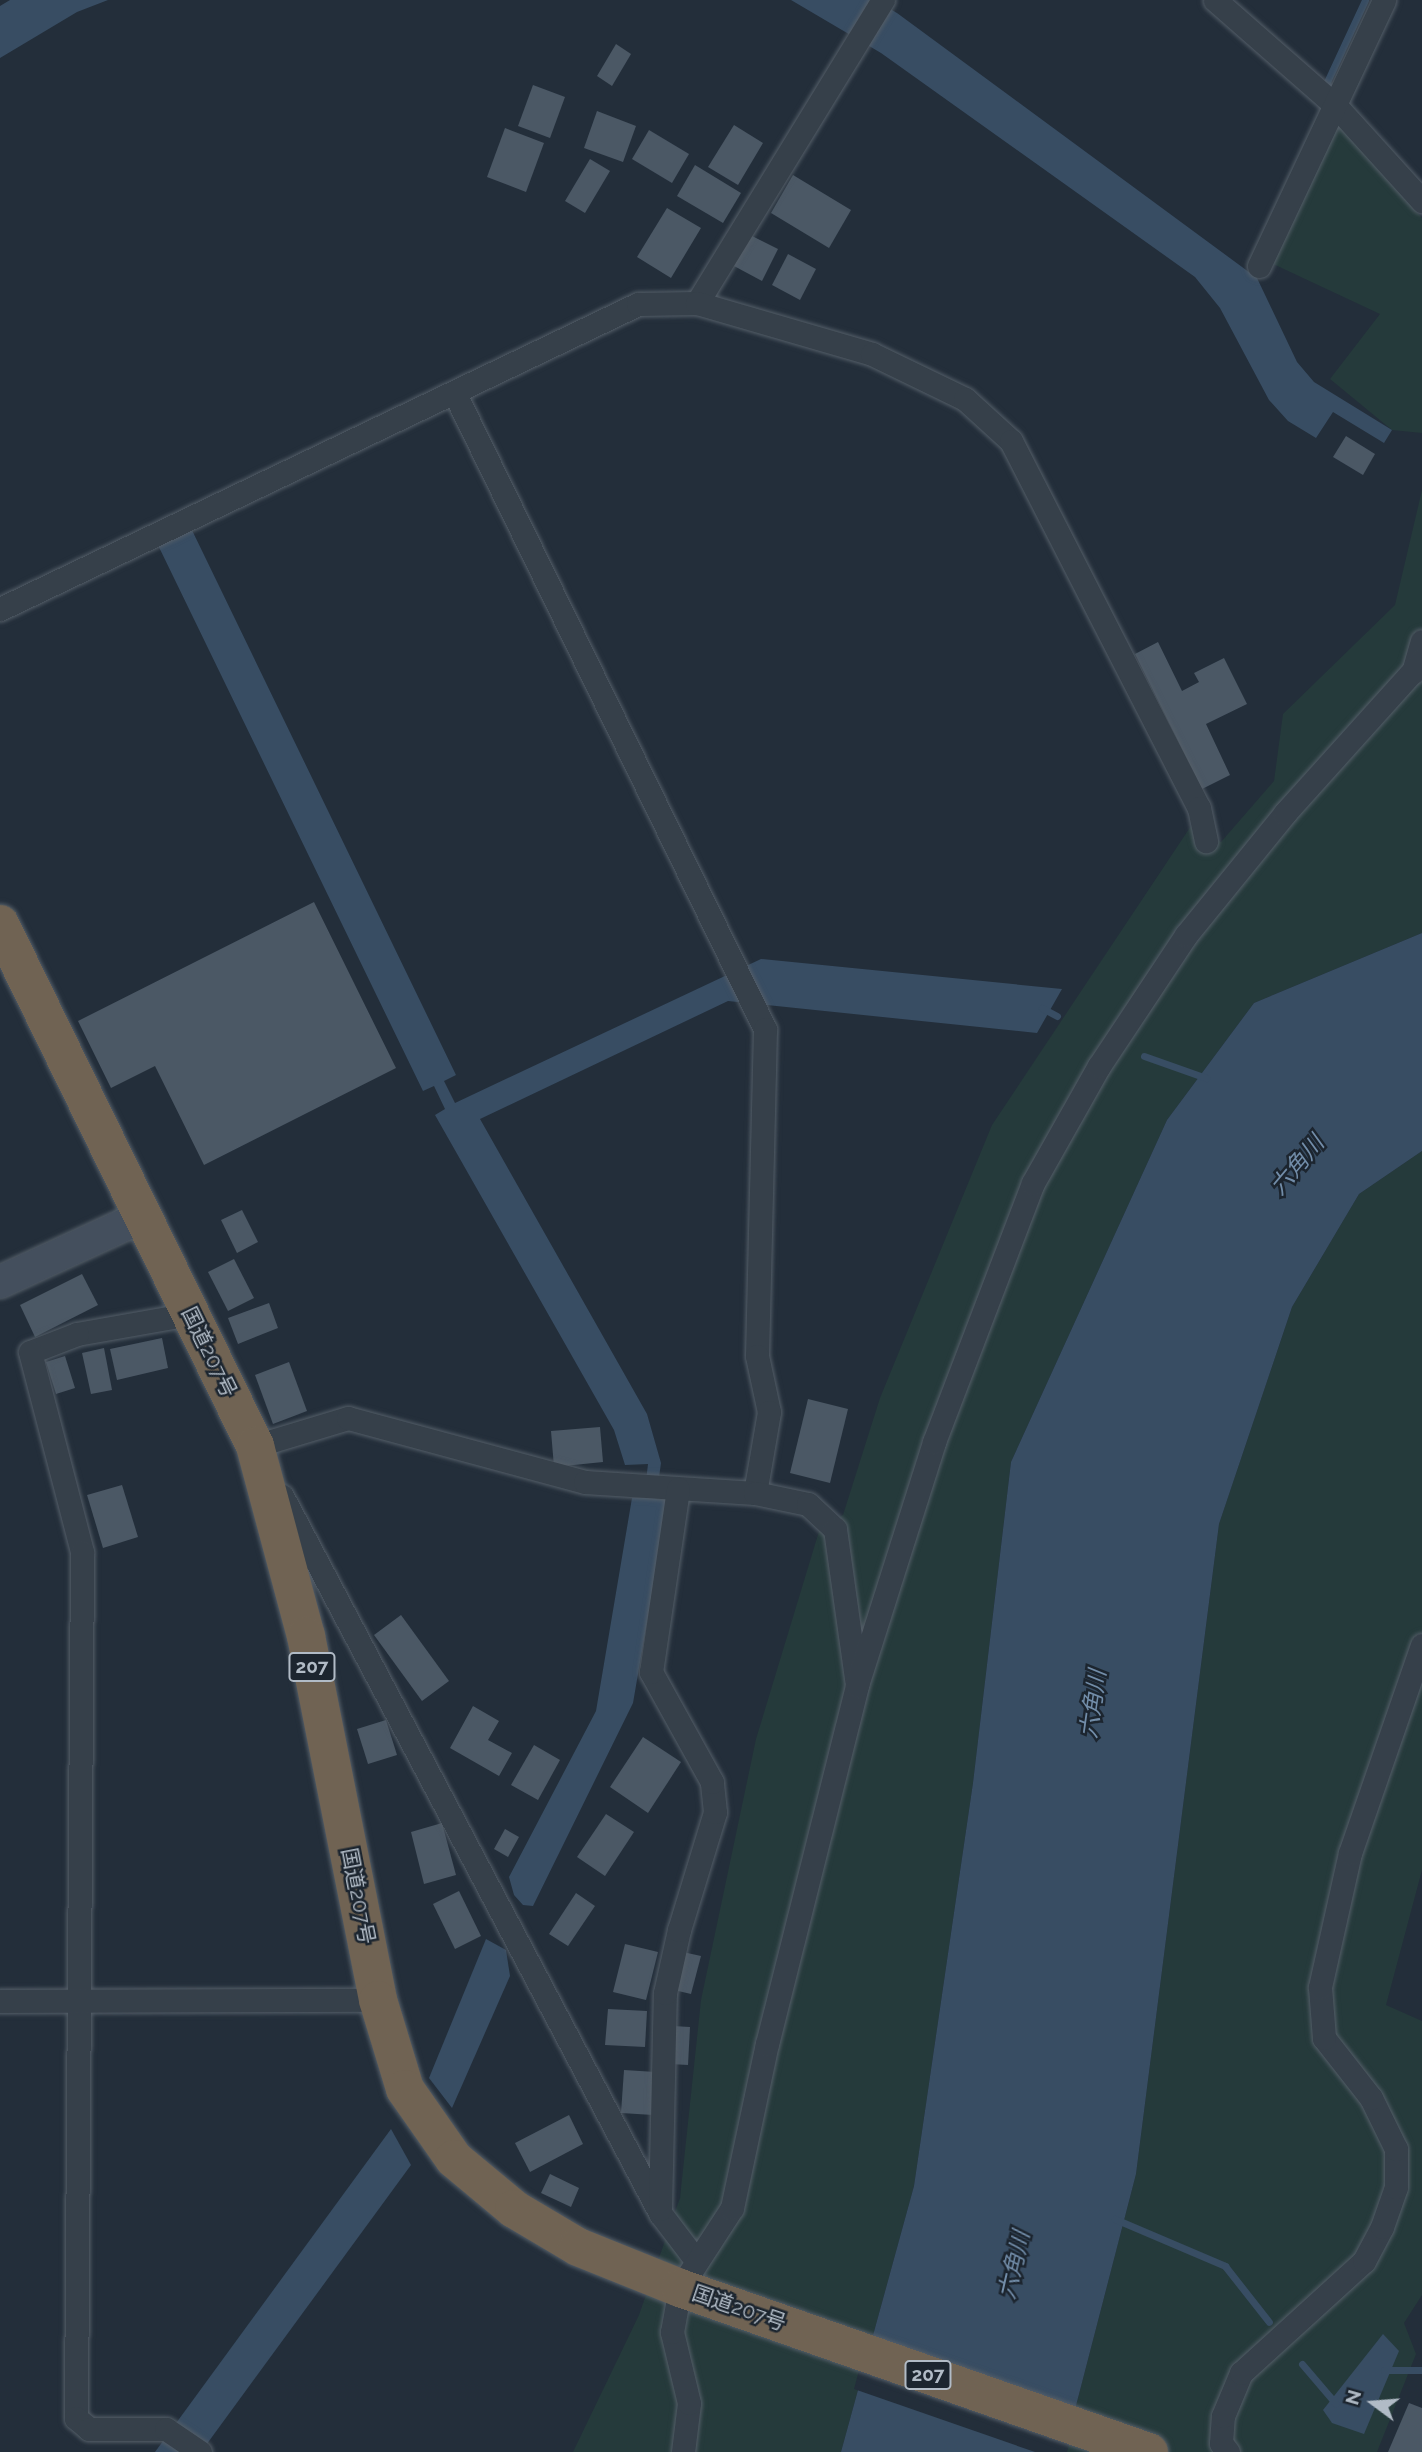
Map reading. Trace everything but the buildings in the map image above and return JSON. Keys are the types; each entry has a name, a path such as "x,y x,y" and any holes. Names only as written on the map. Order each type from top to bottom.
{"highway":[{"name":"国道207号","path":"1,930 256,1446 306,1636 378,2000 405,2089 454,2159 514,2209 578,2247 694,2282 1149,2452"}],"street":[{"path":"697,303 883,0"},
{"path":"1215,0 1329,99 1422,201"},
{"path":"1259,266 1329,99 1384,0"},
{"path":"0,609 455,394 638,304 697,303 872,354 965,399 1011,442 1199,808 1206,841"},
{"path":"455,394 765,1029 757,1356 769,1412 755,1493"},
{"path":"683,2452 689,2403 672,2332 732,2208 767,2044 857,1685 934,1442 1033,1183 1099,1066 1186,935 1285,813 1418,666 1422,641"},
{"path":"0,1282 141,1217"},
{"path":"190,1314 77,1334 30,1352 82,1552 76,2418 89,2429 166,2429 200,2452"},
{"path":"694,2282 256,1446 348,1418 585,1482 755,1493 808,1504 835,1529 857,1685"},
{"path":"660,1488 650,1672 712,1782 715,1812 679,1930 665,1993 660,2213"},
{"path":"1228,2452 1221,2443 1223,2416 1241,2373 1364,2261 1382,2227 1396,2187 1396,2149 1371,2098 1324,2038 1320,1987 1350,1853 1422,1645"},
{"path":"0,2001 378,2000"}],"green space":[{"path":"1336,121 1422,218 1422,433 1392,430 1330,379 1380,314 1271,263"},
{"path":"1422,490 1422,933 1254,1003 1167,1120 1011,1462 973,1783 914,2186 841,2452 573,2452 639,2315 680,2198 701,2000 756,1739 820,1528 843,1515 880,1398 992,1125 1193,823 1221,842 1274,781 1283,714 1395,605"},
{"path":"1422,1151 1422,1870 1386,2005 1422,2021 1422,2295 1404,2323 1416,2354 1377,2452 1064,2452 1136,2174 1219,1524 1292,1307 1359,1194"}],"water":[{"path":"10,0 108,0 77,12 0,58 0,6"},
{"path":"791,0 875,0 897,13 1257,278 1297,362 1314,382 1392,430 1384,443 1333,412 1316,438 1288,421 1269,400 1220,308 1195,277 881,53"},
{"path":"189,524 456,1075 444,1081 455,1103 761,959 1062,989 1037,1033 728,1001 480,1119 647,1414 661,1463 656,1499 668,1500 633,1703 533,1906 523,1905 514,1895 509,1877 596,1711 632,1498 644,1498 648,1464 625,1465 614,1430 435,1115 445,1109 434,1086 423,1091 156,541"},
{"name":"六角川","path":"1422,933 1422,1151 1359,1194 1292,1307 1219,1524 1136,2174 1064,2452 841,2452 914,2186 973,1783 1011,1462 1167,1120 1254,1003"},
{"path":"486,1939 506,1950 510,1976 452,2108 429,2078"},
{"path":"391,2129 411,2165 201,2452 155,2452"},
{"path":"1383,2334 1399,2351 1364,2434 1332,2423 1323,2410"}],"pier":[{"path":"868,2337 1078,2411 1067,2452 1035,2452 854,2389"}],"waterway":[{"path":"1330,92 1327,82 1365,0"},
{"path":"1042,1008 1057,1016"},
{"path":"1144,1056 1206,1078"},
{"path":"1115,2219 1225,2266 1269,2322"},
{"path":"1302,2364 1336,2404"},
{"path":"1384,2370 1422,2370"}]}
